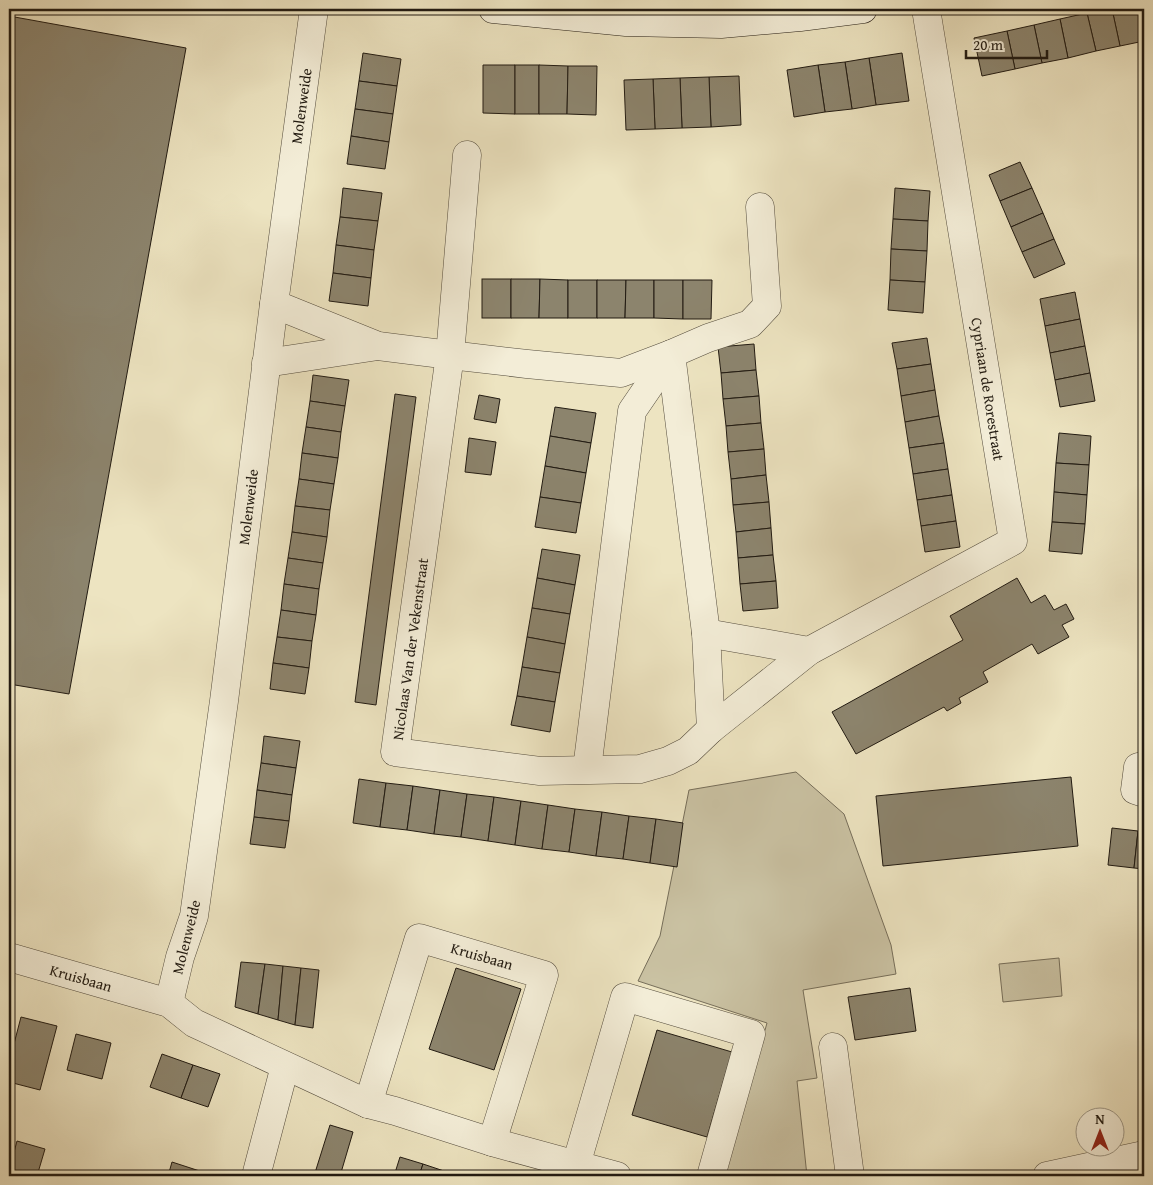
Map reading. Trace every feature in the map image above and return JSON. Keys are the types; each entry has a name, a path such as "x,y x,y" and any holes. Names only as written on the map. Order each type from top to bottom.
{"street":[{"name":"Molenweide","path":"169,1003 180,957 194,916 224,701 266,363 314,9"},
{"path":"494,9 626,22 721,24 863,9"},
{"name":"Cypriaan de Rorestraat","path":"711,730 808,651 1012,541 926,9"},
{"name":"Nicolaas Van der Vekenstraat","path":"467,155 450,355 395,752 540,771 640,769 668,761 688,751 711,730"},
{"path":"274,304 378,346 621,373 708,338 750,324 767,306 760,207"},
{"path":"266,363 378,346"},
{"path":"671,354 706,633 711,730"},
{"path":"587,769 632,411 671,354"},
{"path":"706,633 808,651"},
{"path":"1144,766 1138,767 1135,790 1144,793"},
{"name":"Kruisbaan","path":"368,1104 419,938 544,975 492,1142"},
{"name":"Kruisbaan","path":"9,957 169,1003 194,1023 368,1104 492,1142 616,1176"},
{"path":"576,1165 625,997 751,1034 711,1176"},
{"path":"833,1048 850,1176"},
{"path":"256,1176 285,1066"},
{"path":"1047,1176 1144,1155"}],"shaded area":[{"path":"796,772 844,814 891,945 896,974 803,990 817,1078 797,1081 807,1176 724,1176 767,1023 638,981 660,936 689,790"},
{"path":"1059,958 1062,996 1003,1002 999,964"}],"building":[{"path":"1112,9 1140,9 1144,26 1144,41 1120,46"},
{"path":"1112,9 1120,46 1096,51 1087,13"},
{"path":"1087,13 1096,51 1068,58 1060,19"},
{"path":"9,16 186,48 69,694 9,684"},
{"path":"1060,19 1068,58 1042,63 1034,25"},
{"path":"1034,25 1042,63 1015,69 1007,31"},
{"path":"1007,31 1015,69 982,76 974,38"},
{"path":"363,53 401,59 397,86 359,81"},
{"path":"902,53 909,101 876,105 869,58"},
{"path":"869,58 876,105 852,109 845,62"},
{"path":"845,62 852,109 825,112 818,65"},
{"path":"483,65 515,65 515,114 483,113"},
{"path":"515,65 539,65 539,114 515,114"},
{"path":"539,65 568,66 567,114 539,114"},
{"path":"818,65 825,112 794,117 787,70"},
{"path":"568,66 597,66 596,115 567,114"},
{"path":"739,76 741,125 711,127 709,77"},
{"path":"709,77 711,127 682,128 680,78"},
{"path":"680,78 682,128 655,129 653,79"},
{"path":"653,79 655,129 626,130 624,80"},
{"path":"359,81 397,86 393,114 355,109"},
{"path":"355,109 393,114 389,142 351,136"},
{"path":"351,136 389,142 385,169 347,164"},
{"path":"1020,162 1032,188 1000,201 989,175"},
{"path":"343,188 382,193 378,221 340,217"},
{"path":"895,188 930,191 928,221 893,219"},
{"path":"1032,188 1043,213 1011,227 1000,201"},
{"path":"1043,213 1054,239 1022,252 1011,227"},
{"path":"340,217 378,221 374,250 336,245"},
{"path":"893,219 928,221 927,251 891,249"},
{"path":"1054,239 1065,264 1034,278 1022,252"},
{"path":"336,245 374,250 371,278 333,273"},
{"path":"891,249 927,251 925,282 890,280"},
{"path":"333,273 371,278 368,306 329,301"},
{"path":"482,279 511,279 511,318 482,318"},
{"path":"511,279 540,279 539,318 511,318"},
{"path":"540,279 568,280 568,318 539,318"},
{"path":"568,280 597,280 597,318 568,318"},
{"path":"597,280 626,280 625,318 597,318"},
{"path":"626,280 654,280 654,318 625,318"},
{"path":"654,280 683,280 683,319 654,318"},
{"path":"683,280 712,280 711,319 683,319"},
{"path":"890,280 925,282 923,313 888,310"},
{"path":"1075,292 1080,319 1045,326 1040,299"},
{"path":"1080,319 1085,346 1050,353 1045,326"},
{"path":"927,338 931,364 897,369 892,343"},
{"path":"754,344 756,370 721,373 718,347"},
{"path":"1085,346 1090,373 1055,380 1050,353"},
{"path":"931,364 935,390 901,396 897,369"},
{"path":"756,370 759,396 723,399 721,373"},
{"path":"1090,373 1095,401 1060,407 1055,380"},
{"path":"313,375 349,380 345,406 310,401"},
{"path":"935,390 939,416 905,422 901,396"},
{"path":"395,394 416,397 376,705 355,702"},
{"path":"479,395 500,399 496,423 474,419"},
{"path":"759,396 761,423 726,426 723,399"},
{"path":"310,401 345,406 341,432 306,427"},
{"path":"555,407 596,413 591,443 550,436"},
{"path":"939,416 944,443 909,448 905,422"},
{"path":"761,423 764,449 728,452 726,426"},
{"path":"306,427 341,432 338,458 302,453"},
{"path":"1059,433 1091,436 1089,465 1056,463"},
{"path":"550,436 591,443 586,473 545,466"},
{"path":"469,438 496,442 491,475 465,472"},
{"path":"944,443 948,469 913,474 909,448"},
{"path":"764,449 766,475 731,479 728,452"},
{"path":"302,453 338,458 334,484 299,479"},
{"path":"1056,463 1089,465 1087,495 1054,492"},
{"path":"545,466 586,473 581,503 540,497"},
{"path":"948,469 952,495 917,500 913,474"},
{"path":"766,475 769,502 733,505 731,479"},
{"path":"299,479 334,484 330,510 295,506"},
{"path":"1054,492 1087,495 1085,524 1052,522"},
{"path":"952,495 956,521 921,526 917,500"},
{"path":"540,497 581,503 576,533 535,527"},
{"path":"769,502 771,528 736,532 733,505"},
{"path":"295,506 330,510 327,537 292,532"},
{"path":"956,521 960,547 925,552 921,526"},
{"path":"1052,522 1085,524 1082,554 1049,551"},
{"path":"771,528 773,555 738,558 736,532"},
{"path":"292,532 327,537 323,563 288,558"},
{"path":"542,549 580,555 575,585 537,578"},
{"path":"773,555 776,581 740,584 738,558"},
{"path":"288,558 323,563 319,589 284,584"},
{"path":"537,578 575,585 570,614 532,608"},
{"path":"1017,578 1031,603 1045,595 1054,610 1066,604 1074,619 1062,625 1069,637 1038,654 1032,644 983,672 988,682 959,698 961,703 947,711 944,707 856,754 832,712 963,640 950,616"},
{"path":"776,581 778,608 743,611 740,584"},
{"path":"284,584 319,589 316,615 281,610"},
{"path":"532,608 570,614 565,644 527,637"},
{"path":"281,610 316,615 312,641 277,637"},
{"path":"277,637 312,641 309,668 273,663"},
{"path":"527,637 565,644 560,673 522,667"},
{"path":"273,663 309,668 305,694 270,689"},
{"path":"522,667 560,673 555,702 517,696"},
{"path":"517,696 555,702 550,732 511,725"},
{"path":"264,736 300,741 296,768 261,763"},
{"path":"261,763 296,768 292,795 257,790"},
{"path":"1071,777 1078,846 883,866 876,796"},
{"path":"359,779 386,783 380,827 353,823"},
{"path":"386,783 413,786 407,830 380,827"},
{"path":"413,786 440,790 434,834 407,830"},
{"path":"257,790 292,795 289,821 254,817"},
{"path":"440,790 467,794 461,837 434,834"},
{"path":"467,794 494,797 488,841 461,837"},
{"path":"494,797 521,801 515,845 488,841"},
{"path":"521,801 548,805 542,849 515,845"},
{"path":"548,805 575,809 569,852 542,849"},
{"path":"575,809 602,812 596,856 569,852"},
{"path":"602,812 629,816 623,859 596,856"},
{"path":"629,816 656,819 650,863 623,859"},
{"path":"254,817 289,821 285,848 250,844"},
{"path":"656,819 683,823 677,867 650,863"},
{"path":"1112,828 1138,831 1134,868 1108,865"},
{"path":"1138,831 1144,832 1144,869 1134,868"},
{"path":"241,962 265,964 258,1014 235,1007"},
{"path":"265,964 283,966 278,1020 258,1014"},
{"path":"283,966 301,968 295,1025 278,1020"},
{"path":"301,968 319,970 313,1028 295,1025"},
{"path":"456,968 521,989 494,1070 429,1049"},
{"path":"910,988 916,1031 855,1040 848,997"},
{"path":"21,1017 57,1026 40,1090 9,1082 9,1063"},
{"path":"657,1030 732,1052 707,1137 632,1115"},
{"path":"76,1034 111,1043 102,1079 67,1070"},
{"path":"162,1054 193,1065 181,1098 150,1087"},
{"path":"193,1065 220,1074 208,1107 181,1098"},
{"path":"330,1125 353,1132 340,1176 314,1176"},
{"path":"17,1141 45,1149 37,1176 9,1176"},
{"path":"400,1157 423,1164 419,1176 394,1176"},
{"path":"172,1162 215,1176 168,1176"},
{"path":"423,1164 447,1172 446,1176 419,1176"}]}
